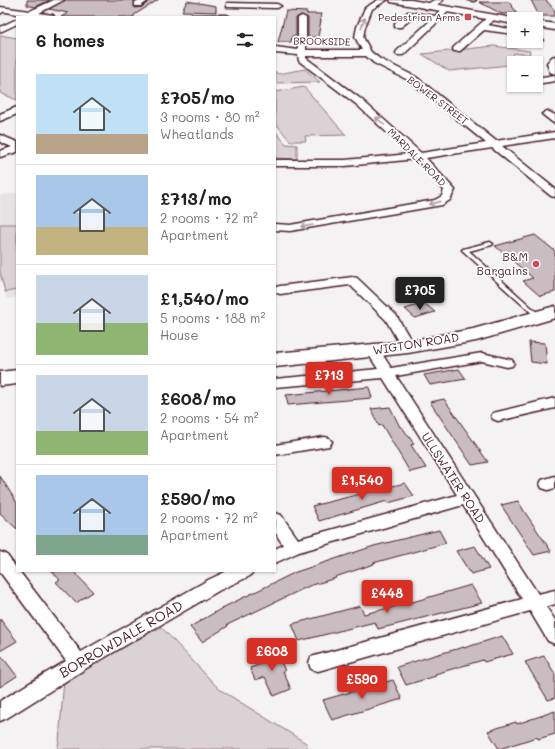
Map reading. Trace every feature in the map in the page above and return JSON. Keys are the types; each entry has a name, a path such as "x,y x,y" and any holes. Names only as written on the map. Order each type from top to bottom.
{"main road":[{"path":"395,0 507,20"},
{"path":"543,25 555,27"},
{"name":"WIGTON ROAD","path":"276,360 374,352 408,347 476,335 547,315"},
{"path":"0,379 16,377"}],"street":[{"path":"28,15 60,0"},
{"name":"BOWER STREET","path":"382,0 370,8 361,27 359,37 368,53 377,61 413,79 555,194"},
{"path":"429,7 440,0"},
{"path":"227,16 231,3 277,6"},
{"path":"2,7 28,15 39,16"},
{"path":"18,11 45,7"},
{"path":"400,53 446,10"},
{"path":"398,26 411,14 437,19"},
{"path":"301,53 302,18"},
{"path":"457,49 492,18"},
{"path":"0,30 16,22"},
{"path":"483,27 507,31"},
{"name":"BROOKSIDE","path":"276,50 301,53 368,53"},
{"name":"MARDALE ROAD","path":"276,227 290,228 438,203 446,198 450,190 419,156 359,102 302,59 301,53"},
{"path":"555,59 551,63 555,72"},
{"path":"543,80 555,78"},
{"path":"0,118 15,108"},
{"path":"546,114 555,120"},
{"path":"276,163 345,163 419,156 555,135"},
{"path":"0,138 16,147"},
{"path":"0,154 16,148"},
{"path":"280,290 353,281 391,318 408,347"},
{"name":"ULLSWATER ROAD","path":"374,352 555,636"},
{"path":"276,383 386,373 482,357 507,363"},
{"path":"498,416 555,403"},
{"path":"276,450 324,442"},
{"path":"276,556 294,547 466,498"},
{"path":"276,520 294,547"},
{"path":"0,559 78,663"},
{"name":"BORROWDALE ROAD","path":"0,712 78,663 214,585 242,572"},
{"path":"318,663 555,597"}],"lane":[{"path":"490,244 465,250 547,315"}],"shaded area":[{"path":"0,35 16,38 16,100 0,93"},
{"path":"494,46 530,51 529,55 514,53 513,56 507,56 507,65 449,71 422,54"},
{"path":"305,69 320,82 276,83 276,72 278,74"},
{"path":"304,87 346,135 305,136 306,141 290,141 276,123 276,92"},
{"path":"276,132 286,144 297,145 297,159 276,158"},
{"path":"16,193 16,297 7,299 0,279 0,195"},
{"path":"0,224 16,224 16,290 5,292 0,272"},
{"path":"161,627 219,689 306,743 308,749 57,749 64,679"}],"building":[{"path":"27,0 50,0 35,7 27,5"},
{"path":"65,0 136,0 134,2 135,8 142,7 150,0 158,0 134,16 63,16 68,13 49,9"},
{"path":"531,0 546,0 555,11 555,16 543,16 543,12 537,12"},
{"path":"187,1 216,6 216,12 182,11"},
{"path":"479,2 509,2 516,12 507,12 507,14 502,14"},
{"path":"286,11 321,14 318,37 308,37 308,18 301,15 296,18 296,36 292,36 291,42 278,42"},
{"name":"B&M Bargains","path":"535,235 555,251 555,292 540,296 523,281 533,278 495,246"},
{"path":"424,303 435,312 415,318 405,309"},
{"path":"529,342 545,343 547,364 531,362"},
{"path":"459,369 466,379 430,385 424,375"},
{"path":"369,387 372,398 288,405 286,395"},
{"path":"444,399 488,462 472,465 430,402"},
{"path":"390,407 400,427 402,427 414,444 411,445 426,468 410,472 382,425 379,426 371,409"},
{"path":"0,476 16,501 16,528 0,513"},
{"path":"405,483 414,496 388,503 387,501 319,521 312,506"},
{"path":"518,501 551,551 534,555 501,505"},
{"path":"439,530 446,543 373,563 374,564 335,577 336,578 309,586 227,625 228,626 202,642 190,627 224,607 296,572 374,546"},
{"path":"475,546 489,569 471,574 456,551"},
{"path":"53,572 74,572 93,592 76,603 56,582 60,580"},
{"path":"471,585 482,603 378,629 375,622 299,641 292,624 360,606 364,614"},
{"path":"0,619 17,641 0,651"},
{"path":"502,636 513,654 484,662 483,660 435,674 436,676 406,685 397,667 464,648"},
{"path":"276,650 291,689 274,696 265,677 255,680 250,668 261,664 257,656"},
{"path":"0,654 17,676 0,687"},
{"path":"544,656 555,674 555,698 548,700 525,662"},
{"path":"393,680 402,699 332,720 323,700"},
{"path":"555,711 555,734 538,739 537,737 499,749 488,731 516,722 517,724"}],"place":[{"name":"Pedestrian Arms","path":"468,17"},
{"name":"B&M Bargains","path":"536,264"}]}
